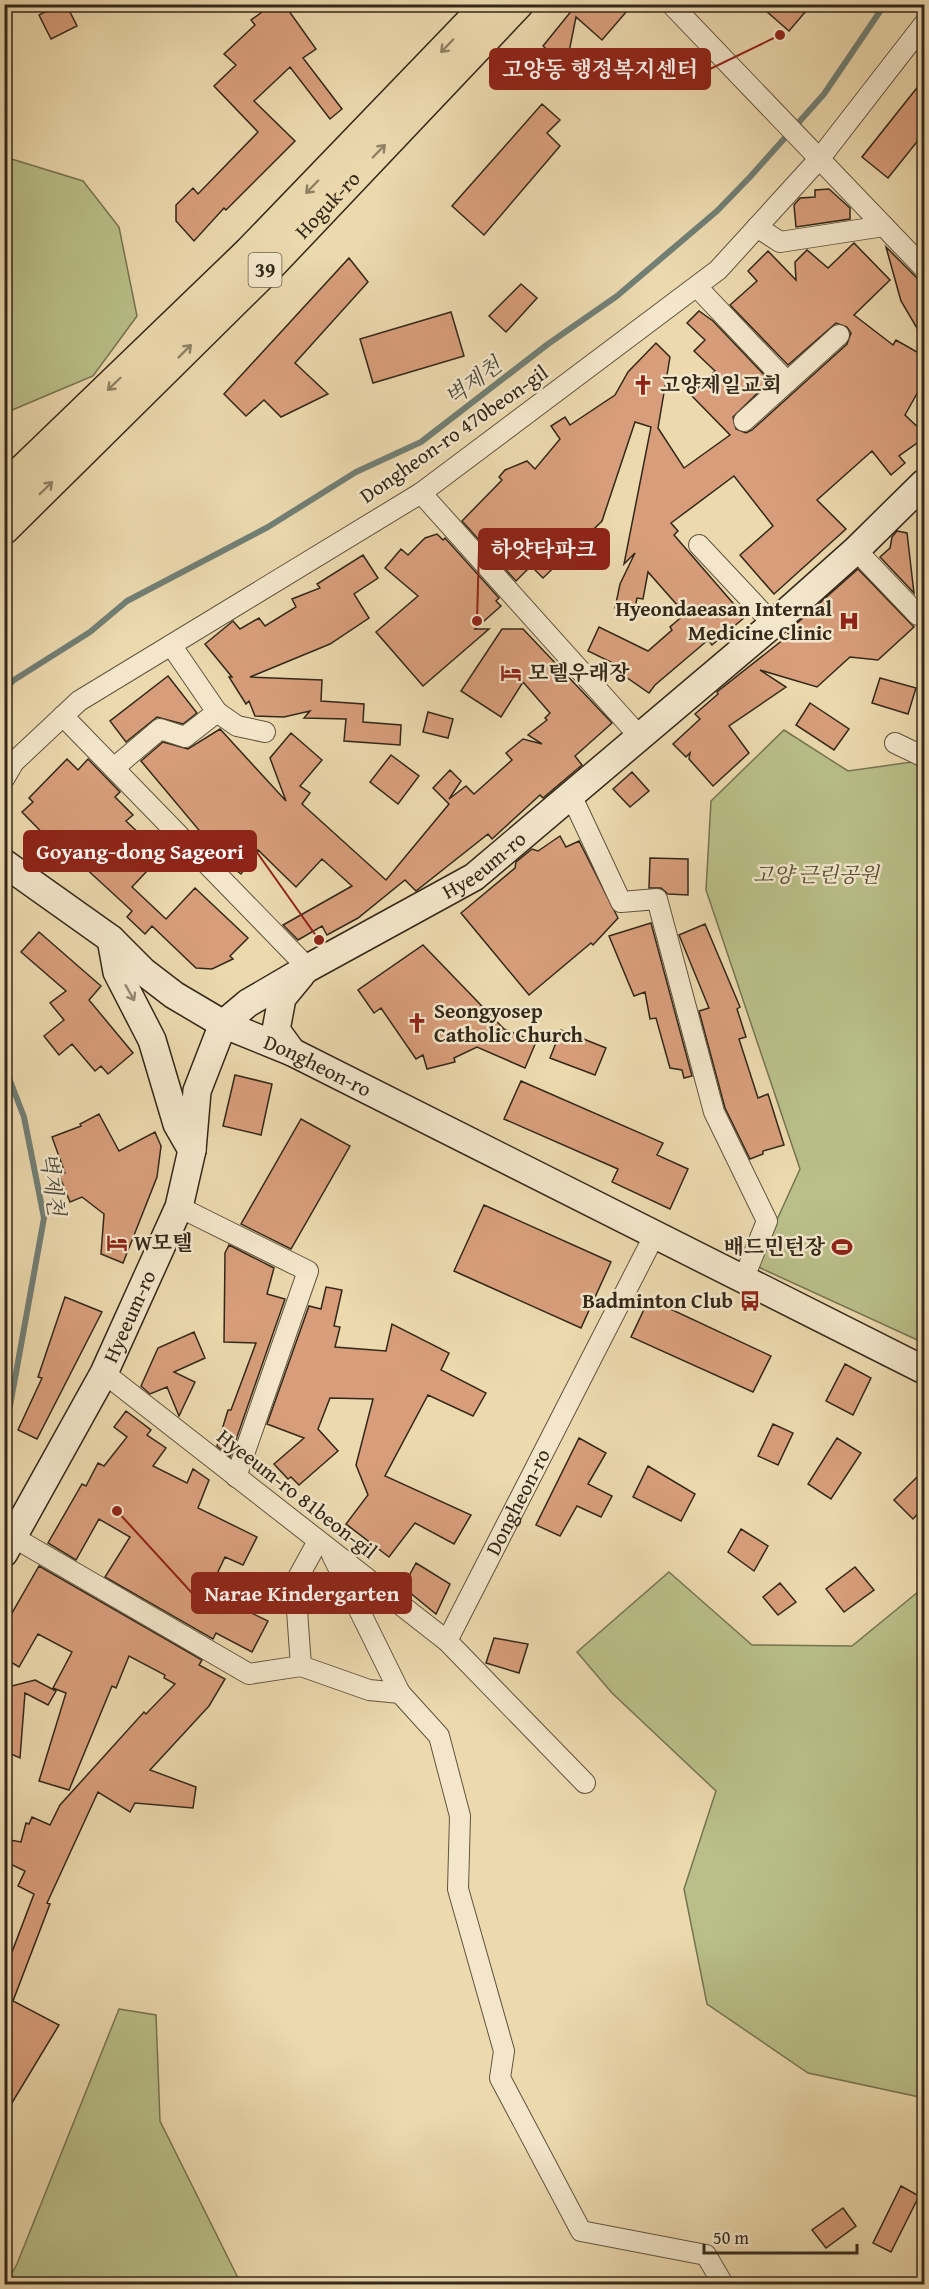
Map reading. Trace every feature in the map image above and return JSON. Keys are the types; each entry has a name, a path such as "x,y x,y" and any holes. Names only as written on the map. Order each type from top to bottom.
{"main road":[{"name":"Hoguk-ro","path":"4,488 249,252 488,4"},
{"name":"Hoguk-ro","path":"4,529 264,272 518,4"},
{"name":"Hyeeum-ro","path":"8,1544 104,1373 180,1207 192,1150 197,1091 223,1024 248,1003 474,877 773,624 856,550 924,483"},
{"name":"Dongheon-ro","path":"4,863 111,939 144,972 174,995 223,1024 292,1052 924,1370"},
{"path":"111,939 117,972 152,1040 177,1124 192,1150"},
{"path":"292,1052 276,1030 282,998 308,968"}],"street":[{"path":"671,4 924,268"},
{"name":"Dongheon-ro 470beon-gil","path":"4,779 14,762 80,701 421,493 718,270 758,227 814,152 924,25"},
{"path":"758,227 780,242 884,225"},
{"path":"697,286 787,382"},
{"path":"744,421 839,335"},
{"path":"421,493 640,737"},
{"path":"699,545 773,624"},
{"path":"856,550 918,615 924,616"},
{"path":"171,645 217,712 237,726 265,732"},
{"path":"114,768 160,729 185,737 217,712"},
{"path":"63,716 308,968"},
{"path":"895,743 924,756"},
{"path":"571,795 621,902 657,899 714,1112 767,1221 743,1280"},
{"path":"180,1207 308,1271 236,1477"},
{"name":"Dongheon-ro","path":"447,1641 654,1236"},
{"name":"Hyeeum-ro 81beon-gil","path":"104,1373 447,1641 585,1784"},
{"path":"8,1544 249,1674 301,1666 369,1690 400,1693"},
{"path":"301,1666 295,1583 324,1545 400,1693 439,1736 460,1816 458,1889 504,2051 500,2078 581,2231 706,2255 723,2284"}],"green space":[{"path":"5,157 83,181 119,227 137,316 93,376 5,413"},
{"name":"고양 근린공원","path":"784,730 848,771 912,762 924,767 924,1343 756,1266 800,1169 706,890 711,801"},
{"path":"669,1572 752,1645 852,1646 924,1587 924,2098 808,2073 707,2004 684,1889 716,1791 612,1693 577,1652"},
{"path":"119,2009 156,2015 160,2121 241,2284 6,2284 17,2264"},
{"path":"419,2278 467,2284 405,2284"}],"building":[{"path":"60,4 66,4 77,26 51,39 39,15"},
{"path":"273,4 284,4 316,49 303,58 342,109 330,119 290,67 254,101 295,141 226,210 224,208 194,241 176,221 176,205 193,188 198,194 258,132 214,86 236,65 224,54 255,25 251,20"},
{"path":"577,4 578,7 581,4 633,4 602,40 576,17 566,67 543,46"},
{"path":"758,4 812,4 789,31"},
{"path":"924,79 924,133 888,178 862,157"},
{"path":"542,104 560,120 547,133 560,146 484,235 452,206"},
{"path":"829,189 850,208 850,219 796,227 794,205 800,198 815,197 815,190"},
{"path":"854,243 890,280 854,315 893,345 896,340 924,356 924,381 905,415 924,433 924,438 899,456 905,463 891,475 872,451 817,500 846,529 774,594 740,555 773,526 734,476 671,523 678,531 674,535 745,617 712,645 708,640 655,685 649,693 616,670 619,666 588,651 599,627 648,651 672,630 670,627 685,614 648,572 643,599 637,598 634,612 615,608 620,584 635,553 624,564 651,427 635,422 602,521 543,578 531,566 516,581 462,521 502,480 499,477 505,470 527,461 535,469 560,439 551,426 565,417 570,425 615,395 628,372 656,343 670,357 658,428 684,468 730,435 691,395 715,371 694,351 705,340 687,323 699,311 713,321 770,381 733,417 736,429 746,433 752,430 847,344 851,333 847,327 836,323 788,365 730,305 757,281 748,271 768,251 796,280 795,262 807,250 828,268"},
{"path":"886,247 924,285 924,340 901,301"},
{"path":"349,258 368,282 295,363 328,394 281,417 264,400 246,416 224,394"},
{"path":"521,284 537,298 506,332 489,316"},
{"path":"451,312 464,356 373,383 360,339"},
{"path":"897,531 907,533 914,593 880,557 890,548 892,537"},
{"path":"437,534 443,540 445,538 499,598 496,601 501,606 475,629 489,629 423,686 376,632 418,596 385,568 401,549 408,555 425,538"},
{"path":"363,555 378,578 354,594 369,618 330,644 250,677 322,680 321,701 364,704 363,722 401,725 400,745 344,741 346,719 304,718 310,711 284,717 255,716 249,701 246,704 229,677 232,677 205,644 233,621 240,629 259,618 265,626 296,607 292,599 320,588 317,584"},
{"path":"858,569 914,627 878,660 850,657 817,687 760,670 786,687 729,726 749,753 713,786 689,759 690,753 686,757 673,744 700,719 695,714 718,694 717,692 789,635 787,632"},
{"path":"502,629 523,629 612,723 575,756 582,765 543,798 540,795 492,839 488,834 416,891 405,880 358,918 327,935 322,926 298,940 283,925 352,886 322,859 296,887 258,850 241,874 212,852 214,848 141,761 163,742 188,749 220,729 286,801 270,758 291,733 322,760 300,786 310,793 302,804 386,880 449,804 433,788 450,770 461,781 449,799 466,786 474,794 512,760 506,753 523,739 542,744 528,735 547,720 545,718 550,713 523,682 501,717 461,691"},
{"path":"168,676 197,713 183,724 157,717 126,742 110,721"},
{"path":"880,678 916,688 908,714 872,703"},
{"path":"810,703 849,729 834,750 796,725"},
{"path":"428,712 453,719 448,738 423,732"},
{"path":"391,755 419,776 398,804 370,782"},
{"path":"67,759 78,770 88,759 120,792 115,797 133,815 126,821 162,855 132,887 166,919 195,888 248,938 230,956 233,959 212,969 196,968 152,926 145,934 127,917 132,911 82,865 79,868 63,854 22,812 33,802 29,798"},
{"path":"632,772 649,791 630,807 613,789"},
{"path":"560,836 566,847 579,841 618,918 593,945 591,943 529,995 461,913 515,868 516,862 532,849 538,851"},
{"path":"650,858 688,859 688,895 668,894 661,888 649,888"},
{"path":"651,923 692,1076 684,1078 682,1070 670,1068 656,1018 650,1019 645,992 634,996 609,936"},
{"path":"705,924 740,1007 737,1009 746,1037 739,1039 758,1098 768,1094 784,1145 763,1151 763,1154 750,1159 725,1108 699,1011 709,1008 679,935"},
{"path":"39,932 101,986 89,1000 133,1053 108,1074 101,1066 95,1071 72,1044 59,1055 44,1036 64,1020 50,1003 66,991 21,952"},
{"path":"423,945 504,1029 536,1042 525,1068 477,1047 454,1058 455,1062 427,1069 423,1055 416,1059 381,1008 374,1013 358,990"},
{"path":"561,1030 606,1048 595,1075 550,1058"},
{"path":"235,1075 272,1084 261,1135 223,1126"},
{"path":"521,1081 663,1143 657,1155 688,1169 670,1209 612,1182 618,1169 504,1119"},
{"path":"99,1114 119,1151 155,1132 161,1146 157,1177 123,1263 101,1254 104,1214 82,1197 70,1202 59,1175 65,1173 52,1137 81,1126 80,1124"},
{"path":"301,1119 350,1146 291,1249 241,1224"},
{"path":"484,1205 611,1262 581,1328 454,1271"},
{"path":"229,1245 274,1268 267,1294 285,1299 230,1457 217,1446 228,1410 231,1410 256,1343 224,1342 225,1253"},
{"path":"326,1287 342,1290 334,1326 340,1327 335,1347 386,1351 392,1324 449,1353 441,1370 486,1393 473,1416 428,1395 385,1476 471,1515 454,1544 415,1523 389,1557 346,1524 368,1495 356,1465 373,1399 330,1398 318,1429 338,1451 299,1485 291,1477 288,1479 274,1464 304,1438 267,1424 309,1306 321,1309"},
{"path":"65,1297 102,1312 37,1439 18,1430 42,1378 38,1377"},
{"path":"649,1299 771,1356 753,1392 631,1337"},
{"path":"194,1332 205,1358 174,1372 195,1382 179,1416 167,1387 150,1394 141,1386 158,1348"},
{"path":"845,1364 871,1378 853,1415 826,1401"},
{"path":"126,1411 151,1430 147,1435 166,1448 153,1466 187,1483 193,1469 209,1480 198,1508 257,1537 243,1565 225,1557 207,1595 235,1610 237,1606 268,1621 252,1652 216,1633 213,1639 105,1577 130,1537 99,1519 76,1560 48,1543 82,1484 86,1486 98,1463 104,1466 127,1437 114,1427"},
{"path":"773,1424 793,1433 778,1465 758,1456"},
{"path":"579,1438 606,1453 588,1484 612,1496 601,1517 577,1506 560,1536 536,1525"},
{"path":"837,1438 861,1453 831,1499 808,1484"},
{"path":"648,1466 695,1494 681,1521 633,1497"},
{"path":"917,1477 924,1485 924,1507 913,1519 894,1500"},
{"path":"741,1529 768,1546 754,1571 728,1552"},
{"path":"416,1563 450,1584 436,1614 403,1587"},
{"path":"39,1566 202,1660 199,1665 225,1679 209,1706 150,1770 196,1787 193,1808 135,1803 130,1812 98,1792 47,1903 50,1904 13,2001 59,2025 4,2116 4,1973 34,1894 18,1886 25,1871 4,1861 4,1839 21,1842 26,1823 29,1824 32,1817 50,1825 60,1805 144,1712 146,1714 175,1684 164,1678 165,1675 129,1656 116,1688 112,1686 69,1790 39,1781 66,1693 53,1688 72,1652 38,1634 19,1667 4,1658 4,1627"},
{"path":"855,1567 874,1590 844,1612 826,1589"},
{"path":"780,1583 796,1602 778,1615 763,1597"},
{"path":"494,1638 528,1644 519,1673 486,1663"},
{"path":"35,1680 56,1691 48,1705 25,1693 20,1758 4,1751 4,1688"},
{"path":"901,2186 919,2196 891,2252 873,2243"},
{"path":"843,2208 856,2226 826,2248 812,2230"}],"waterway":[{"name":"벽제천","path":"4,690 14,680 90,632 127,601 268,527 356,472 421,442 548,344 617,296 717,211 750,177 824,94 885,4"},
{"name":"벽제천","path":"4,1065 24,1117 44,1218 10,1406 4,1417"}],"place":[{"name":"고양동 행정복지센터","path":"780,35"},
{"name":"고양제일교회","path":"643,385"},
{"name":"하얏타파크","path":"477,621"},
{"name":"Hyeondaeasan Internal Medicine Clinic","path":"849,621"},
{"name":"모텔우래장","path":"511,673"},
{"name":"Goyang-dong Sageori","path":"319,940"},
{"name":"Seongyosep Catholic Church","path":"417,1023"},
{"name":"W모텔","path":"117,1243"},
{"name":"배드민턴장","path":"842,1247"},
{"name":"Badminton Club","path":"750,1301"},
{"name":"Narae Kindergarten","path":"117,1511"}]}
